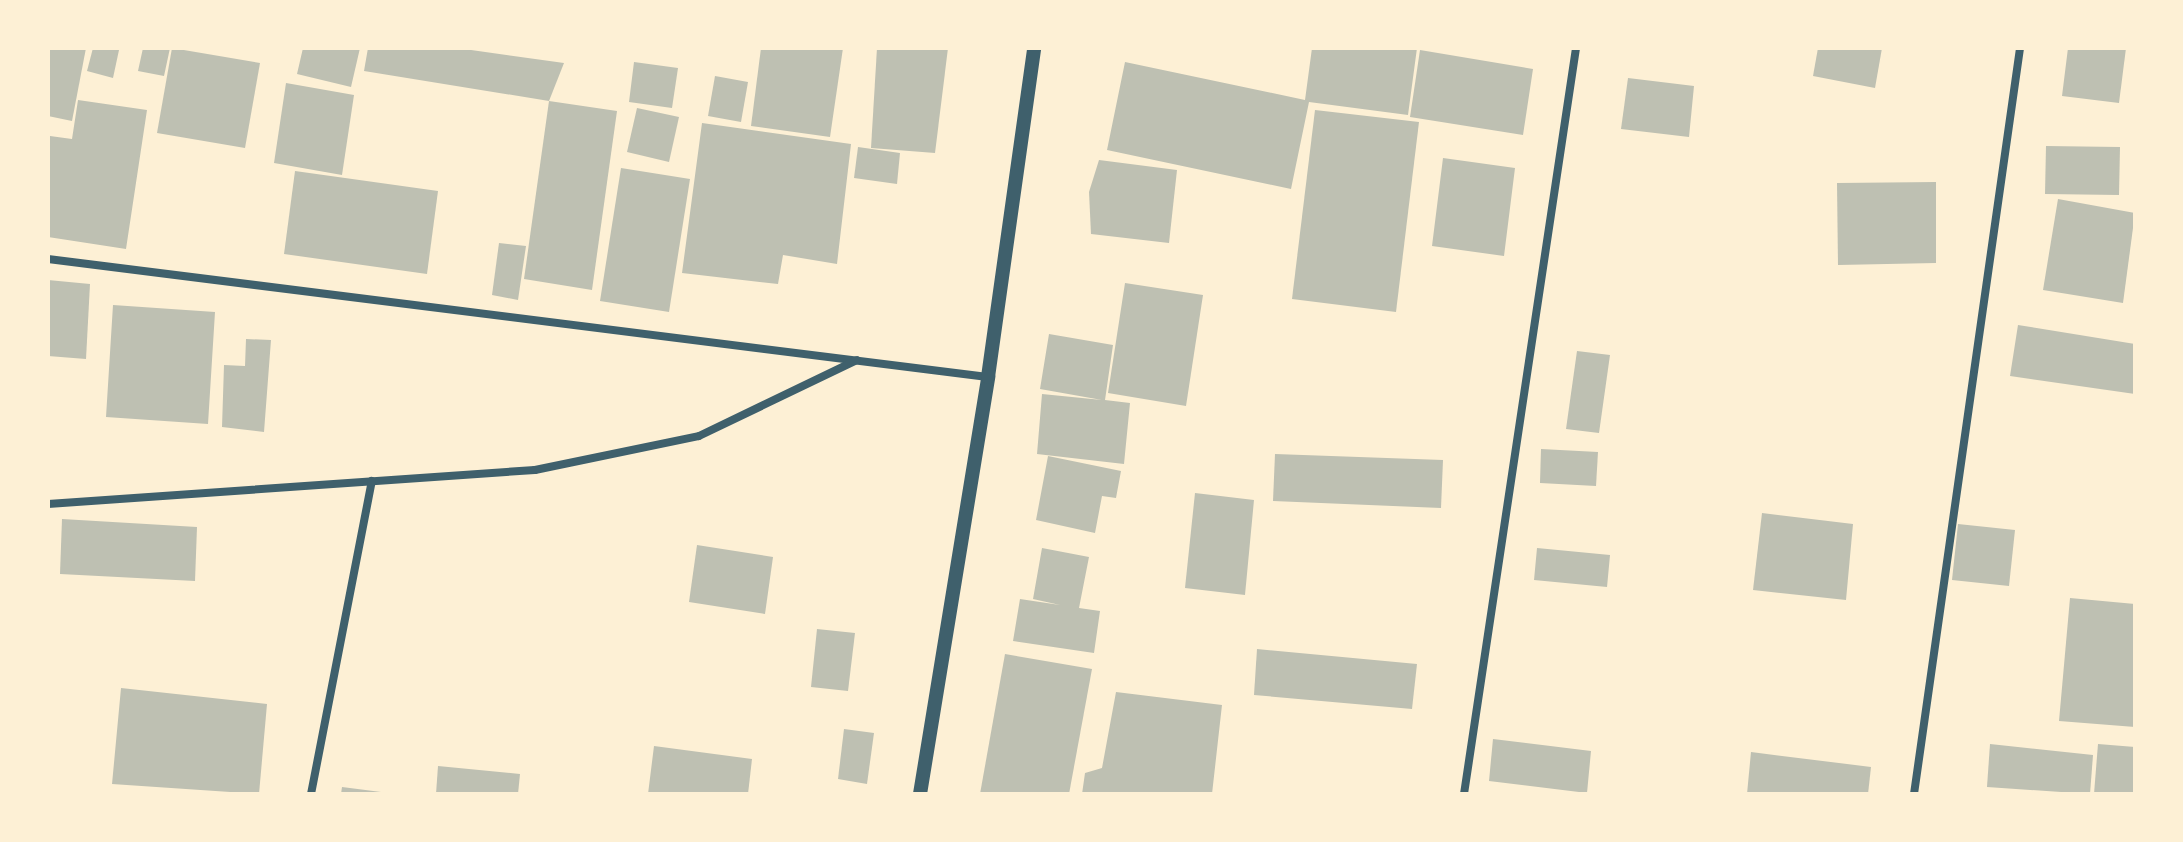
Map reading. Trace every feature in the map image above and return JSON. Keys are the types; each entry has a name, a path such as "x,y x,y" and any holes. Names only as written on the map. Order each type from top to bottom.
{"street":[{"path":"920,794 988,377 1034,48"},
{"path":"1464,794 1576,48"},
{"path":"1914,794 2020,48"},
{"path":"48,259 988,377"},
{"path":"48,504 535,470 699,436 858,360"},
{"path":"311,794 372,481"}],"building":[{"path":"48,48 86,48 72,121 48,116"},
{"path":"93,48 119,50 113,78 87,71"},
{"path":"143,48 170,48 164,76 138,71"},
{"path":"172,48 260,63 245,148 157,133"},
{"path":"303,48 360,48 351,87 297,74"},
{"path":"368,48 457,48 564,63 549,101 364,71"},
{"path":"761,48 843,48 830,137 751,126"},
{"path":"877,48 948,48 935,153 871,148"},
{"path":"1312,48 1417,48 1408,115 1309,102 1291,189 1107,150 1125,62 1305,100"},
{"path":"1818,48 1882,48 1875,88 1813,76"},
{"path":"2068,48 2126,48 2119,103 2062,96"},
{"path":"1420,50 1533,69 1523,135 1410,117"},
{"path":"634,62 678,68 672,108 629,102"},
{"path":"715,76 748,82 741,122 708,116"},
{"path":"1628,78 1694,86 1689,137 1621,129"},
{"path":"286,83 354,95 342,175 274,163"},
{"path":"78,100 147,110 126,249 48,237 50,136 72,139"},
{"path":"549,101 617,111 592,290 524,279"},
{"path":"637,108 679,117 669,162 627,152"},
{"path":"1315,110 1419,122 1396,312 1292,299"},
{"path":"702,123 851,144 837,264 783,255 778,284 682,273"},
{"path":"2046,146 2120,147 2119,195 2045,194"},
{"path":"858,147 900,153 897,184 854,178"},
{"path":"1443,158 1515,168 1504,256 1432,246"},
{"path":"1099,160 1177,170 1169,243 1091,234 1089,192"},
{"path":"621,168 690,179 669,312 600,301"},
{"path":"295,171 438,191 427,274 284,254"},
{"path":"1936,182 1936,263 1838,265 1837,183"},
{"path":"2058,199 2135,213 2123,303 2043,290"},
{"path":"499,243 526,246 518,300 492,295"},
{"path":"48,280 90,284 86,359 48,356"},
{"path":"1125,283 1203,295 1186,406 1108,393"},
{"path":"113,305 215,312 208,424 106,417"},
{"path":"2018,325 2135,344 2135,394 2010,376"},
{"path":"1049,334 1113,345 1105,400 1130,403 1124,464 1037,454 1042,394 1102,400 1040,389"},
{"path":"246,339 271,340 264,432 222,427 224,365 245,366"},
{"path":"1577,351 1610,355 1599,433 1566,429"},
{"path":"1541,449 1598,452 1596,486 1540,483"},
{"path":"1275,454 1443,460 1441,508 1273,501"},
{"path":"1048,456 1121,471 1116,498 1102,496 1095,533 1036,520"},
{"path":"1195,493 1254,500 1245,595 1185,588"},
{"path":"1762,513 1853,524 1846,600 1753,590"},
{"path":"62,519 197,527 195,581 60,574"},
{"path":"1958,524 2015,530 2009,586 1952,580"},
{"path":"697,545 773,557 765,614 689,602"},
{"path":"1042,548 1089,557 1079,608 1100,611 1094,653 1013,641 1020,599 1060,605 1033,599"},
{"path":"1537,548 1610,555 1607,587 1534,580"},
{"path":"2070,598 2135,604 2135,727 2059,721"},
{"path":"817,629 855,633 848,691 811,687"},
{"path":"1257,649 1417,664 1412,709 1254,695"},
{"path":"1005,654 1092,669 1069,794 980,794"},
{"path":"121,688 267,704 259,794 112,784"},
{"path":"1116,692 1222,705 1212,794 1082,794 1085,773 1102,768"},
{"path":"844,729 874,733 867,784 838,779"},
{"path":"1493,739 1591,751 1587,793 1489,781"},
{"path":"1990,744 2093,755 2090,794 1987,787"},
{"path":"2098,744 2135,747 2135,794 2094,794"},
{"path":"654,746 752,759 748,794 648,794"},
{"path":"1751,752 1871,767 1868,794 1747,794"},
{"path":"438,766 520,774 518,794 436,794"},
{"path":"342,787 381,792 381,794 341,794"}]}
